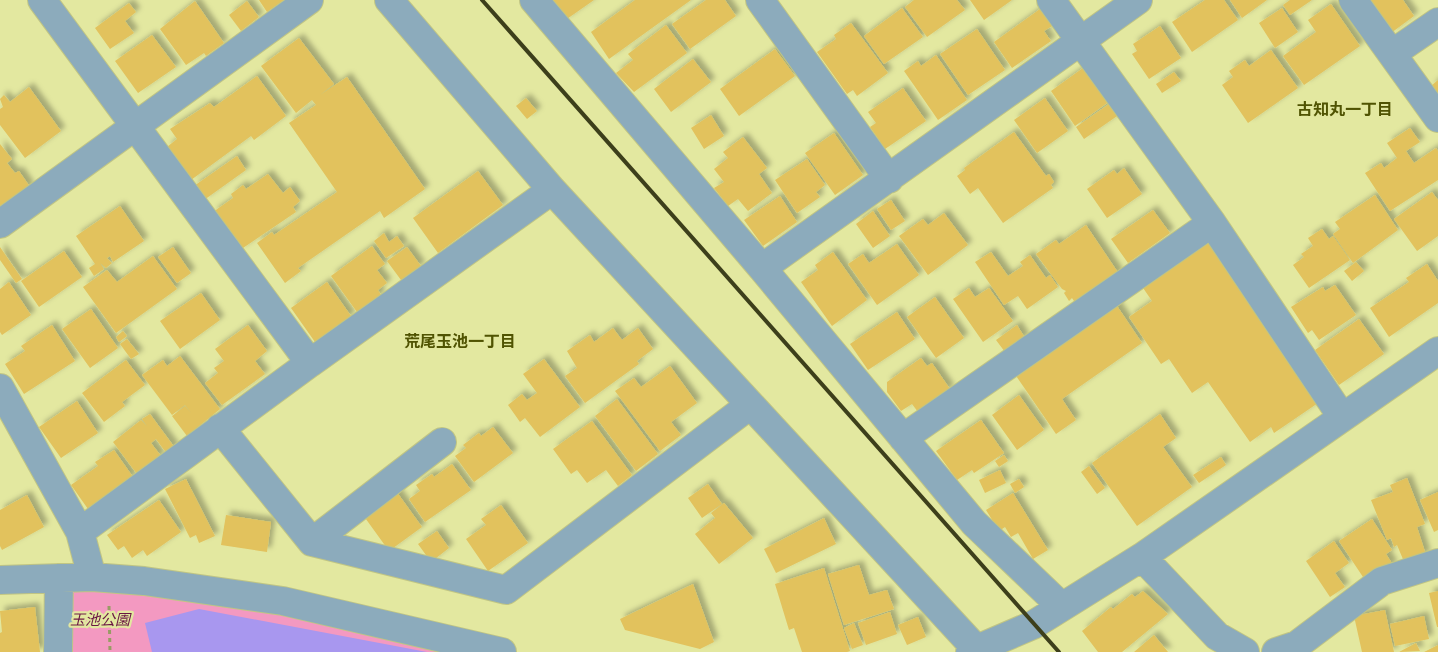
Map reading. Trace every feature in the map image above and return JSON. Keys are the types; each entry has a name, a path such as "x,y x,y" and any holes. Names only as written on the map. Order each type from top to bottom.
{"street":[{"path":"42,0 310,363"},
{"path":"0,224 309,0"},
{"path":"389,0 552,190 976,651 1033,625 1142,557 1438,351"},
{"path":"534,0 762,268 974,523 1062,607"},
{"path":"760,0 889,179"},
{"path":"1051,0 1212,223 1342,417"},
{"path":"762,268 1138,0"},
{"path":"1353,0 1438,118"},
{"path":"1393,53 1438,22"},
{"path":"80,532 220,428 552,190"},
{"path":"904,438 1212,223"},
{"path":"0,388 80,532 101,578"},
{"path":"220,428 312,542 506,590 750,405"},
{"path":"312,542 442,442"},
{"path":"1142,557 1218,636 1245,652"},
{"path":"1276,652 1297,645 1382,581 1438,563"},
{"path":"58,652 59,578"},
{"path":"0,580 101,578 144,580 283,600 502,652"}],"path":[{"path":"101,578 110,652"}],"green space":[{"name":"玉池公園","path":"66,585 282,609 468,652 66,652"}],"shaded area":[{"path":"199,609 427,652 152,652 145,623"}],"building":[{"path":"259,0 284,0 267,12"},
{"path":"549,0 594,0 564,21"},
{"path":"635,0 691,0 609,59 591,32"},
{"path":"706,0 725,0 736,16 690,49 672,24"},
{"path":"914,0 957,0 965,10 927,37 905,7"},
{"path":"970,0 1012,0 984,20"},
{"path":"1205,0 1224,0 1238,20 1192,52 1172,22"},
{"path":"1230,0 1267,0 1242,18"},
{"path":"1290,0 1312,0 1290,15 1283,5"},
{"path":"1367,0 1403,0 1414,16 1391,33"},
{"path":"195,1 224,43 206,56 204,53 186,65 160,29"},
{"path":"247,1 259,17 241,31 229,15"},
{"path":"129,3 136,12 125,21 134,33 110,49 95,28"},
{"path":"1331,4 1360,46 1304,85 1283,56 1316,32 1308,20"},
{"path":"902,8 923,37 884,64 864,36"},
{"path":"1282,8 1298,32 1275,48 1259,23"},
{"path":"1040,9 1052,26 1044,31 1051,41 1012,68 994,42"},
{"path":"851,23 888,73 857,96 853,90 847,94 817,52 836,39 834,35"},
{"path":"666,25 687,53 634,92 616,73 633,60 628,54"},
{"path":"1160,26 1181,58 1149,79 1132,54 1137,51 1133,44"},
{"path":"977,29 1005,70 968,95 940,54"},
{"path":"152,35 176,67 138,93 115,61"},
{"path":"299,38 334,84 320,95 347,77 425,189 384,218 380,211 298,268 301,271 285,283 257,243 272,232 274,235 337,192 289,123 316,105 312,100 296,113 261,66"},
{"path":"775,49 795,76 739,116 720,89"},
{"path":"1271,50 1298,88 1248,123 1222,85 1233,77 1229,71 1245,60 1249,66"},
{"path":"936,55 967,100 938,120 904,71 918,61 921,66"},
{"path":"693,59 711,82 671,112 654,89"},
{"path":"1083,68 1107,103 1075,126 1051,91"},
{"path":"1174,72 1181,81 1162,93 1156,84"},
{"path":"257,76 286,116 254,140 251,136 191,180 167,147 177,139 170,129 210,103 214,107"},
{"path":"1438,80 1438,96 1431,86"},
{"path":"29,87 61,131 25,158 0,125 0,109 3,107 0,99 4,95 10,102"},
{"path":"903,88 926,121 885,149 870,127 876,123 868,112"},
{"path":"526,98 537,111 527,119 516,106"},
{"path":"1045,98 1068,131 1037,153 1014,120"},
{"path":"1112,102 1120,114 1084,139 1076,127"},
{"path":"711,115 724,136 704,149 691,128"},
{"path":"1410,128 1420,142 1406,151 1414,163 1436,148 1438,151 1438,180 1390,211 1365,173 1381,163 1384,168 1397,158 1387,143"},
{"path":"1014,132 1046,176 1049,174 1054,182 1051,185 1053,188 1003,223 978,188 970,194 957,176 965,170 964,168"},
{"path":"834,133 863,175 835,195 805,153"},
{"path":"743,137 767,168 759,174 772,193 748,211 738,199 728,206 714,188 724,182 714,169 728,158 723,152"},
{"path":"0,144 12,159 7,163 15,173 19,171 30,187 0,209"},
{"path":"237,156 246,170 204,200 194,186"},
{"path":"807,159 825,185 816,192 820,197 797,213 775,180"},
{"path":"1124,168 1142,194 1107,218 1087,189 1114,170 1117,174"},
{"path":"478,171 503,205 438,253 413,218"},
{"path":"268,174 283,193 290,187 300,201 293,207 296,212 240,250 213,212 233,198 231,194 243,185 246,189"},
{"path":"1432,192 1438,200 1438,236 1417,251 1394,219"},
{"path":"1375,195 1398,230 1353,263 1333,234 1340,229 1335,222"},
{"path":"780,196 797,222 763,246 744,220"},
{"path":"891,200 905,221 891,230 877,209"},
{"path":"120,206 144,241 113,262 110,256 107,258 112,263 106,268 100,263 104,269 94,276 89,268 95,264 76,236"},
{"path":"1153,210 1170,233 1128,263 1111,239"},
{"path":"873,211 890,236 873,248 856,224"},
{"path":"944,213 968,245 928,275 899,236 923,219 928,225"},
{"path":"1086,225 1119,274 1076,304 1072,298 1069,301 1064,293 1066,291 1062,289 1036,254 1056,240 1059,244"},
{"path":"1322,229 1329,239 1333,236 1350,260 1309,288 1293,265 1304,257 1301,254 1313,246 1308,238"},
{"path":"384,233 389,242 397,236 404,246 386,258 374,241"},
{"path":"1206,235 1318,403 1274,433 1271,427 1250,442 1208,382 1192,393 1169,359 1161,364 1129,317 1152,301 1139,282"},
{"path":"897,244 919,275 877,305 848,264 863,254 869,263"},
{"path":"372,246 385,264 377,270 387,283 378,290 381,295 357,312 331,276"},
{"path":"0,247 22,279 16,283 0,260"},
{"path":"173,247 191,273 177,283 158,257"},
{"path":"407,247 421,266 401,280 387,261"},
{"path":"64,251 82,277 39,307 21,281"},
{"path":"833,252 867,300 832,326 801,282 818,270 815,265"},
{"path":"991,252 1008,276 1023,266 1020,262 1030,255 1046,278 1050,275 1058,287 1027,309 1018,296 1004,305 975,262"},
{"path":"153,256 177,289 116,333 83,287 107,270 117,282"},
{"path":"1356,262 1364,271 1352,281 1344,271"},
{"path":"1427,264 1438,281 1438,303 1389,337 1370,308 1409,282 1406,278"},
{"path":"9,282 31,315 2,335 0,332 0,289"},
{"path":"327,282 351,316 315,342 291,308"},
{"path":"1335,285 1356,315 1319,340 1312,330 1308,333 1291,307 1323,287 1325,291"},
{"path":"969,288 975,297 989,288 1013,321 983,342 953,299"},
{"path":"201,293 220,320 180,349 160,321"},
{"path":"935,297 964,338 936,358 907,317"},
{"path":"1113,300 1142,343 1062,399 1076,420 1056,434 1012,370"},
{"path":"91,309 118,348 90,368 62,329"},
{"path":"897,312 915,339 868,370 850,344"},
{"path":"1359,319 1384,354 1339,385 1315,350"},
{"path":"52,325 75,361 24,394 5,364 25,351 21,346"},
{"path":"248,325 267,351 255,361 265,374 222,405 205,383 218,373 214,368 224,361 215,349"},
{"path":"1017,325 1025,338 1005,352 996,340"},
{"path":"613,328 622,340 638,328 653,349 637,361 639,364 585,403 565,376 577,368 567,351 590,335 594,342"},
{"path":"123,331 127,336 119,342 116,337"},
{"path":"127,339 139,354 131,359 120,344"},
{"path":"180,356 220,409 187,436 172,416 185,406 191,413 185,405 172,415 142,375 163,360 167,366"},
{"path":"921,358 927,366 932,363 950,389 918,412 912,404 901,411 887,392 887,382"},
{"path":"544,359 580,407 540,437 525,418 520,422 508,405 522,394 527,400 537,393 523,374"},
{"path":"126,360 145,385 122,402 125,406 104,422 82,393"},
{"path":"670,366 697,403 671,422 681,435 660,451 615,391 634,378 641,387"},
{"path":"1019,395 1044,430 1017,450 992,415"},
{"path":"617,399 658,454 636,471 595,416"},
{"path":"77,401 98,433 61,458 39,427"},
{"path":"150,414 175,448 167,454 156,439 151,443 161,456 137,474 113,442 141,420 147,426 142,419"},
{"path":"1160,414 1176,438 1163,447 1192,487 1137,526 1092,463"},
{"path":"981,420 1004,453 974,473 972,470 957,480 936,451"},
{"path":"592,421 632,475 618,486 606,470 587,483 577,470 571,474 553,449"},
{"path":"493,427 513,453 474,482 455,456 466,448 463,445 479,433 481,436"},
{"path":"114,450 133,477 88,509 71,485 98,466 95,462"},
{"path":"1004,455 1008,461 999,467 995,461"},
{"path":"1221,457 1226,465 1199,483 1193,475"},
{"path":"452,464 471,490 425,522 409,499 420,491 416,485 432,474 434,477"},
{"path":"1089,466 1105,488 1097,494 1081,472"},
{"path":"1000,470 1006,483 985,493 979,480"},
{"path":"1407,478 1425,524 1417,527 1426,555 1405,564 1397,545 1394,547 1391,538 1387,540 1371,500 1393,492 1390,485"},
{"path":"186,479 215,536 199,543 196,535 190,538 165,489"},
{"path":"1019,479 1024,487 1015,493 1010,484"},
{"path":"708,484 722,504 702,518 688,498"},
{"path":"396,491 422,527 389,551 363,515"},
{"path":"1438,492 1438,530 1434,532 1420,500"},
{"path":"1013,493 1048,550 1033,559 1018,533 1011,537 1005,527 999,531 986,510"},
{"path":"27,495 44,527 2,550 0,546 0,510"},
{"path":"159,500 181,532 147,556 143,550 132,558 124,546 118,550 107,535"},
{"path":"724,503 753,538 719,564 695,534 715,518 711,513"},
{"path":"501,505 528,543 488,571 466,539 486,525 481,519"},
{"path":"226,515 271,522 267,552 221,545"},
{"path":"824,518 836,544 776,573 764,549"},
{"path":"1372,519 1392,550 1386,554 1393,565 1367,583 1339,541"},
{"path":"437,531 449,548 431,562 418,544"},
{"path":"1334,541 1349,563 1335,573 1345,587 1330,597 1306,561"},
{"path":"859,565 869,595 887,590 894,609 844,625 828,574"},
{"path":"824,568 850,651 847,652 802,652 794,628 789,630 775,584"},
{"path":"693,584 714,642 700,649 625,630 620,619"},
{"path":"1143,591 1168,614 1122,652 1098,652 1082,631 1111,607 1113,609 1132,594 1135,597"},
{"path":"1438,591 1438,627 1437,627 1429,593"},
{"path":"35,607 40,652 0,652 0,633 2,632 0,611"},
{"path":"1385,610 1394,652 1362,652 1354,616"},
{"path":"890,612 897,634 866,645 858,623"},
{"path":"1424,616 1429,639 1395,646 1390,624"},
{"path":"918,617 926,637 907,645 898,625"},
{"path":"854,623 863,645 852,649 844,628"},
{"path":"1154,635 1168,652 1134,652"},
{"path":"1416,643 1420,651 1399,652"},
{"path":"1438,645 1438,652 1424,652"}],"railway":[{"path":"482,0 1059,652"}],"district":[{"name":"古知丸一丁目","path":"1345,109"},
{"name":"荒尾玉池一丁目","path":"460,341"}]}
